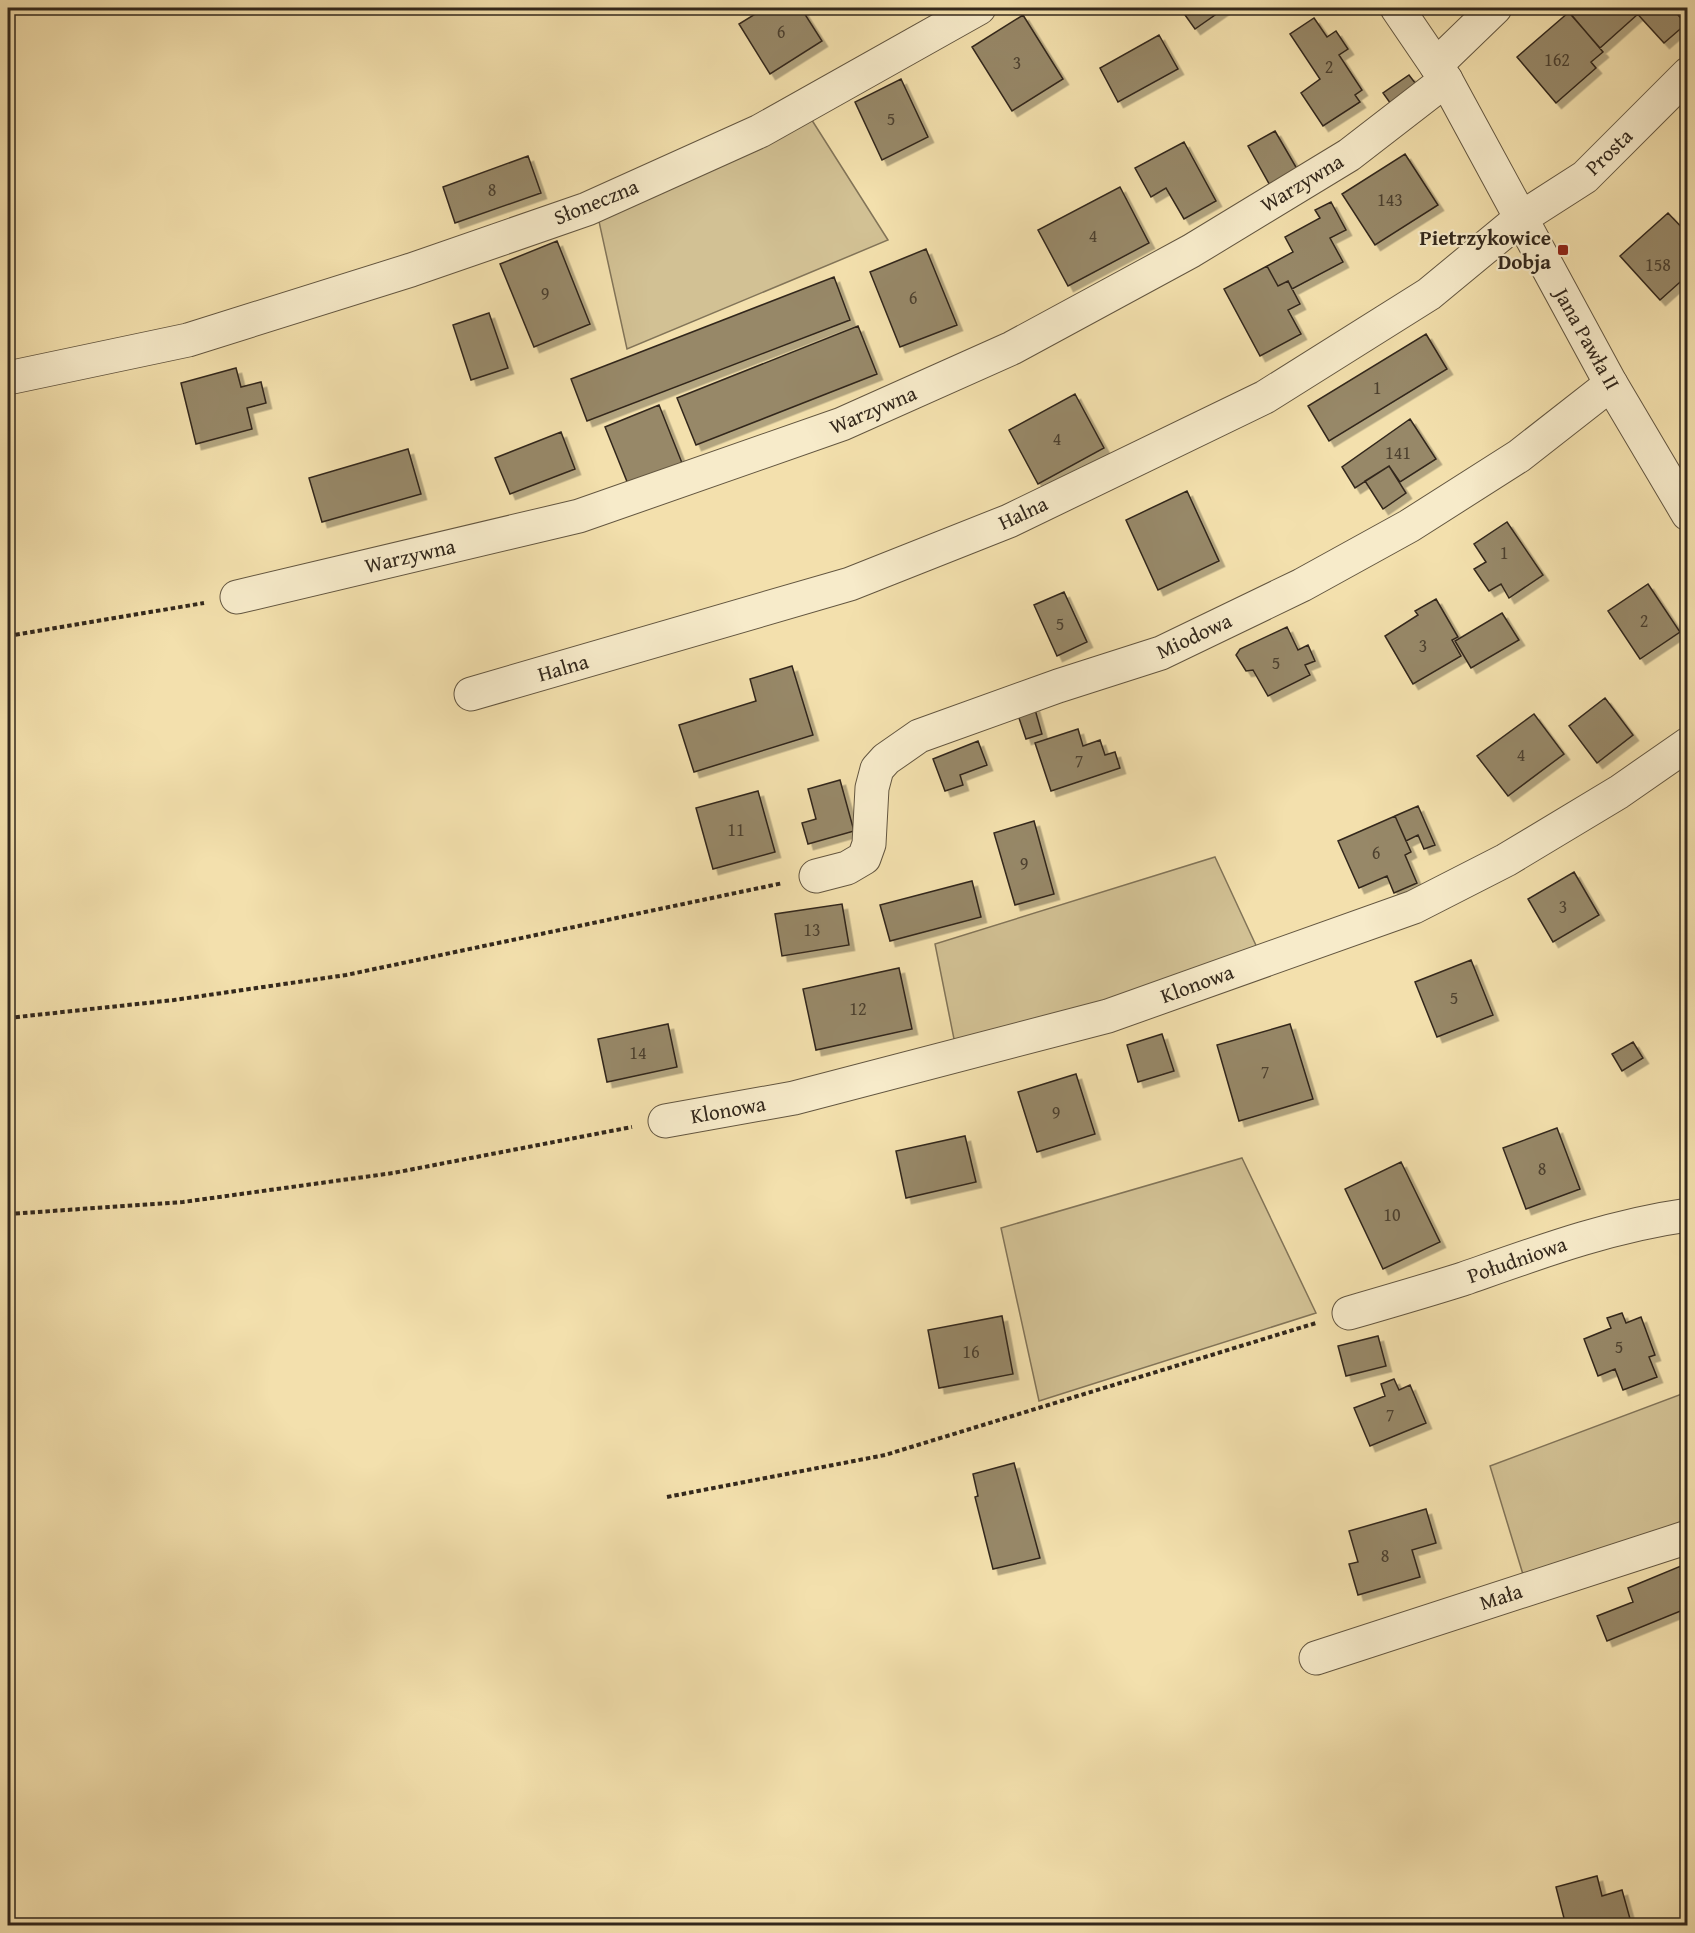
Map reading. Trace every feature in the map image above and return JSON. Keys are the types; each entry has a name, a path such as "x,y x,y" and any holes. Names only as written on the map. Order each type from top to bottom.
{"street":[{"name":"Słoneczna","path":"8,378 188,340 411,270 587,208 760,131 979,8"},
{"name":"Jana Pawła II","path":"1397,8 1441,73 1611,384 1688,514"},
{"name":"Warzywna","path":"237,597 579,516 842,424 1012,348 1191,251 1349,155 1441,73 1495,8"},
{"name":"Prosta","path":"1521,218 1584,177 1688,74"},
{"name":"Halna","path":"471,694 850,584 1009,521 1264,397 1429,294 1521,218"},
{"name":"Miodowa","path":"816,876 848,868 864,858 869,844 872,788 877,769 886,759 919,736 1058,686 1161,653 1302,585 1409,526 1509,462 1611,384"},
{"name":"Klonowa","path":"665,1121 794,1098 1108,1016 1414,907 1506,860 1619,792 1688,744"},
{"name":"Południowa","path":"1349,1313 1461,1279 1578,1239 1640,1222 1688,1215"},
{"name":"Mała","path":"1316,1658 1688,1537"}],"path":[{"path":"8,636 237,597"},
{"path":"8,1018 174,1000 346,975 816,876"},
{"path":"8,1214 183,1202 346,1179 665,1121"},
{"path":"667,1497 885,1455 1349,1313"}],"shaded area":[{"path":"808,114 888,240 627,349 598,217"},
{"path":"1215,857 1260,954 956,1049 935,944"},
{"path":"1242,1158 1316,1313 1039,1401 1001,1228"},
{"path":"1687,1392 1687,1528 1525,1581 1490,1466"}],"building":[{"path":"765,8 801,8 822,41 770,74 739,24"},
{"path":"1180,8 1225,8 1195,29"},
{"path":"1565,8 1632,8 1638,14 1600,48"},
{"path":"1632,8 1672,8 1686,24 1664,43"},
{"path":"1569,12 1603,52 1591,62 1596,68 1556,103 1517,57"},
{"path":"1023,15 1063,79 1012,111 972,47"},
{"path":"1314,18 1327,37 1336,31 1348,49 1339,55 1362,90 1355,95 1360,102 1323,126 1301,93 1320,79 1290,34"},
{"path":"1159,35 1178,69 1118,102 1100,68"},
{"path":"1409,75 1419,88 1393,107 1383,93"},
{"path":"901,79 928,137 882,160 855,102"},
{"path":"1275,131 1300,174 1272,189 1248,146"},
{"path":"1184,142 1216,201 1184,219 1166,188 1151,197 1135,168"},
{"path":"1405,154 1438,205 1375,245 1342,194"},
{"path":"528,156 541,193 455,223 443,187"},
{"path":"1120,187 1149,243 1068,286 1038,230"},
{"path":"1331,202 1346,230 1330,238 1343,262 1292,289 1288,281 1278,286 1267,266 1293,252 1285,237 1320,218 1315,210"},
{"path":"1668,213 1688,234 1688,275 1660,300 1620,256"},
{"path":"557,241 590,324 534,347 500,264"},
{"path":"926,249 957,325 900,347 870,272"},
{"path":"1267,266 1278,286 1288,281 1300,304 1288,310 1301,334 1260,356 1224,289"},
{"path":"834,277 850,320 587,421 571,379"},
{"path":"489,313 508,368 471,380 453,325"},
{"path":"858,326 877,374 696,445 677,398"},
{"path":"1426,334 1447,369 1329,441 1308,406"},
{"path":"236,368 241,387 261,382 266,403 247,408 252,429 196,444 181,383"},
{"path":"1075,394 1104,448 1038,484 1009,430"},
{"path":"659,405 684,468 630,489 605,427"},
{"path":"1410,419 1436,459 1400,482 1389,466 1355,488 1342,467"},
{"path":"561,432 575,469 510,494 495,458"},
{"path":"408,449 421,494 322,522 309,478"},
{"path":"1389,466 1406,493 1383,509 1365,481"},
{"path":"1187,491 1219,561 1158,590 1126,520"},
{"path":"1507,522 1543,575 1509,598 1501,584 1489,591 1474,569 1486,562 1474,544"},
{"path":"1648,584 1680,632 1640,659 1608,611"},
{"path":"1064,592 1087,642 1057,656 1034,605"},
{"path":"1436,599 1458,637 1452,640 1461,656 1413,684 1385,636 1418,615 1415,611"},
{"path":"1502,613 1519,640 1471,668 1455,641"},
{"path":"1287,627 1298,650 1308,645 1315,661 1305,665 1310,675 1268,696 1253,670 1246,671 1236,655 1240,649"},
{"path":"792,666 813,735 694,772 679,725 756,701 750,679"},
{"path":"1605,698 1633,735 1597,763 1569,726"},
{"path":"1034,706 1042,734 1026,739 1017,712"},
{"path":"1534,714 1564,754 1508,796 1477,756"},
{"path":"1078,729 1083,746 1100,740 1105,755 1115,752 1120,768 1051,791 1035,743"},
{"path":"978,741 987,765 960,775 963,785 945,791 933,759"},
{"path":"840,780 854,831 808,844 802,823 816,819 808,789"},
{"path":"758,791 775,852 713,869 696,808"},
{"path":"1418,806 1435,845 1424,849 1418,835 1406,841 1395,816"},
{"path":"1395,816 1411,852 1405,855 1417,883 1394,893 1387,876 1359,888 1338,841"},
{"path":"1034,821 1054,894 1015,905 994,833"},
{"path":"1574,872 1599,915 1553,942 1528,899"},
{"path":"972,881 981,917 890,941 880,905"},
{"path":"842,904 849,945 782,956 775,914"},
{"path":"1471,960 1493,1015 1437,1037 1415,982"},
{"path":"899,968 912,1029 816,1050 803,989"},
{"path":"668,1024 677,1067 607,1082 598,1039"},
{"path":"1290,1024 1313,1099 1239,1121 1217,1045"},
{"path":"1162,1034 1174,1071 1138,1082 1127,1045"},
{"path":"1633,1042 1643,1058 1622,1071 1612,1054"},
{"path":"1076,1074 1095,1134 1037,1152 1018,1092"},
{"path":"1557,1128 1580,1189 1526,1209 1503,1148"},
{"path":"965,1136 976,1182 906,1198 896,1151"},
{"path":"1401,1162 1440,1242 1383,1269 1345,1189"},
{"path":"1622,1313 1626,1323 1641,1317 1655,1355 1649,1357 1657,1377 1623,1390 1615,1369 1598,1376 1584,1339 1611,1328 1607,1318"},
{"path":"1002,1316 1013,1374 939,1388 928,1330"},
{"path":"1378,1336 1386,1366 1346,1376 1338,1346"},
{"path":"1394,1379 1399,1390 1410,1385 1426,1423 1370,1446 1354,1408 1385,1396 1381,1384"},
{"path":"1014,1463 1040,1558 993,1569 975,1497 978,1496 973,1474"},
{"path":"1426,1509 1436,1543 1412,1550 1420,1577 1358,1595 1349,1564 1358,1562 1349,1531"},
{"path":"1688,1563 1688,1608 1607,1641 1597,1616 1633,1602 1628,1588"},
{"path":"1597,1876 1602,1896 1622,1890 1632,1926 1566,1926 1556,1887"}],"place":[{"name":"Pietrzykowice Dobja","path":"1563,250"}]}
